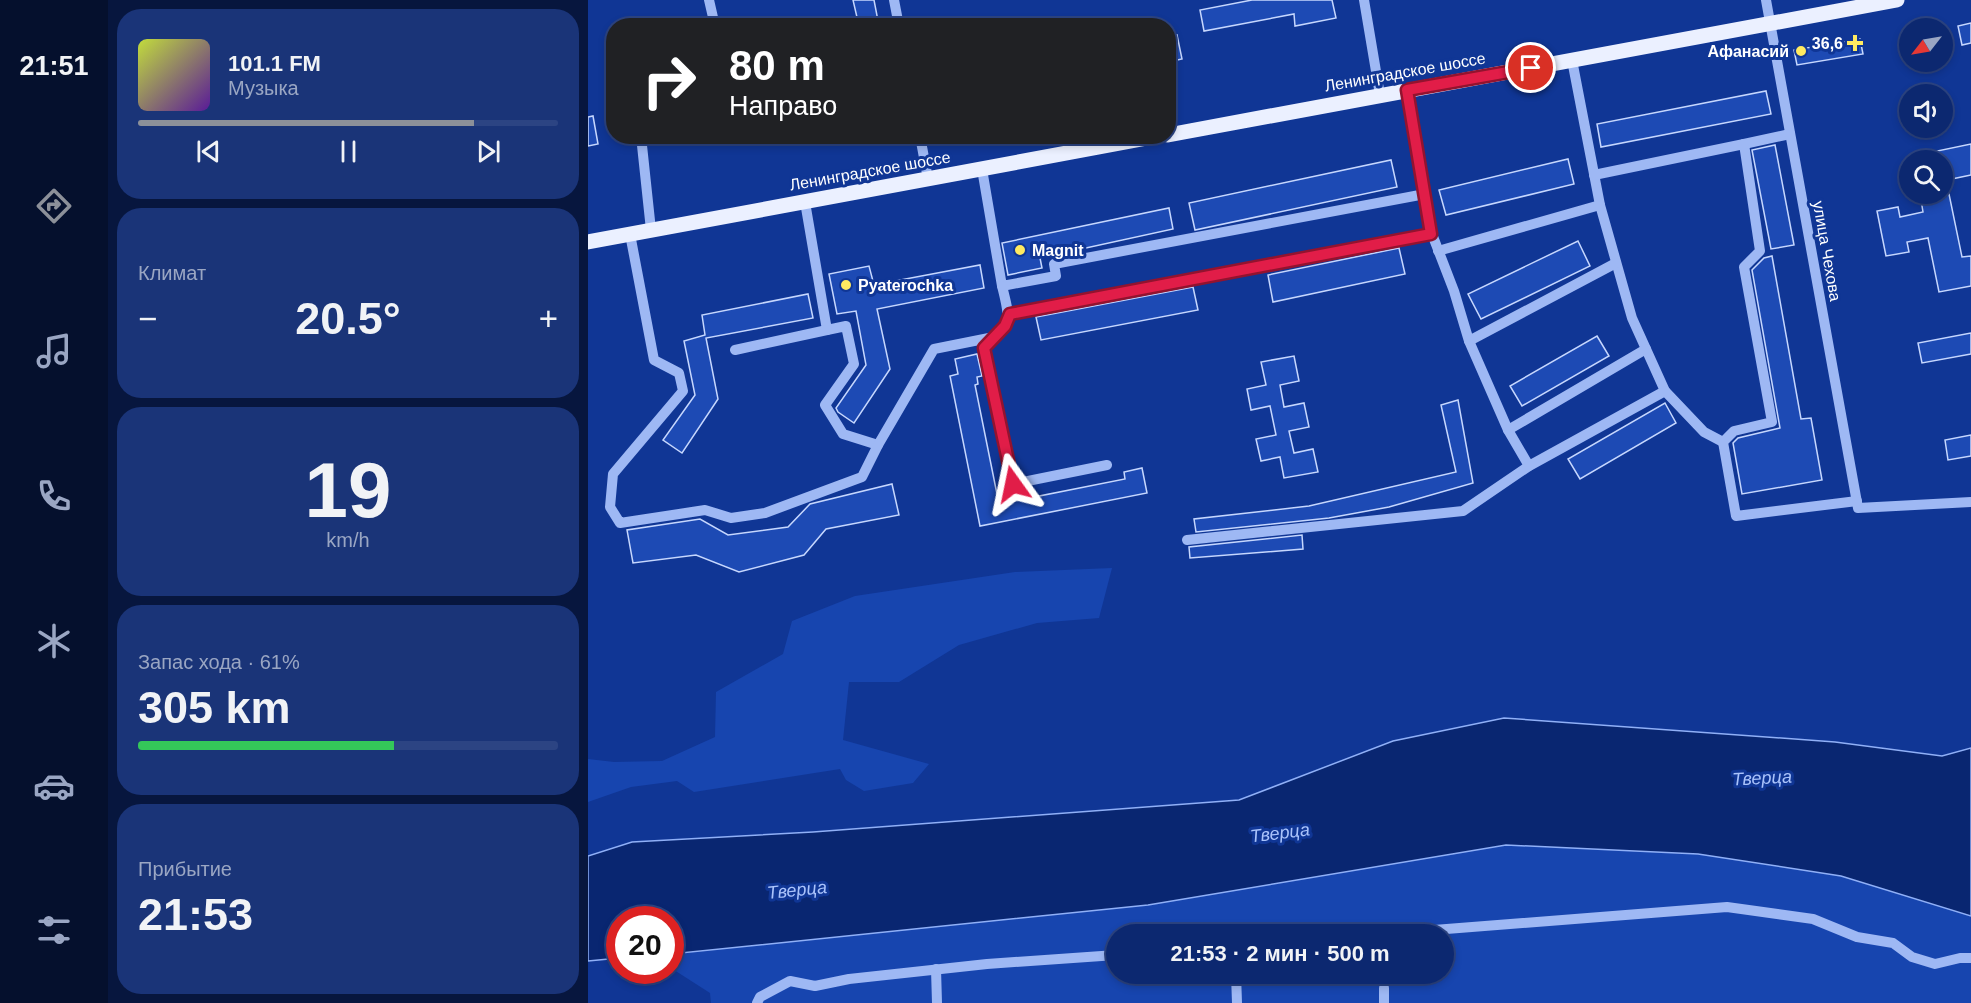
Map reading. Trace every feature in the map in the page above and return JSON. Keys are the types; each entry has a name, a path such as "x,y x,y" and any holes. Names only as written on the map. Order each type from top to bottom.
{"main road":[{"name":"Ленинградское шоссе","path":"1176,134 1897,0"},
{"name":"Ленинградское шоссе","path":"588,242 1115,144"}],"street":[{"path":"709,0 713,18"},
{"path":"894,0 897,18"},
{"path":"1364,0 1380,96"},
{"name":"улица Чехова","path":"1766,0 1858,504"},
{"path":"1572,60 1600,205 1632,318 1665,391 1704,432 1723,442"},
{"path":"1407,90 1431,234 1454,291 1469,341 1508,430 1529,466"},
{"path":"1594,175 1790,134"},
{"path":"642,144 651,230"},
{"path":"921,144 928,179"},
{"path":"1723,442 1734,431 1772,422 1744,267 1760,251 1744,144"},
{"path":"982,169 1002,286 1010,314 1005,326 984,348 1013,484 1107,465"},
{"path":"1002,286 1056,276 1054,264 1425,194"},
{"path":"806,202 827,330"},
{"path":"1438,251 1600,205"},
{"path":"630,234 654,360 679,373 683,391 613,474 610,507 620,523 705,510 731,518 765,513 862,477 934,349 994,337"},
{"path":"1010,314 1431,234"},
{"path":"1469,341 1616,263"},
{"path":"735,350 846,326 854,364 825,405 843,434 878,445"},
{"path":"1508,430 1646,349"},
{"path":"1187,540 1463,511 1529,466 1665,391"},
{"path":"1723,442 1736,516 1858,504 1971,502"},
{"path":"1454,928 1727,907 1813,919 1857,937 1893,943 1912,957 1935,964 1960,958 1971,958"},
{"path":"757,1003 760,997 790,981 815,986 849,979 936,969 1106,956"},
{"path":"936,969 938,1003"},
{"path":"1236,984 1237,1003"},
{"path":"1384,988 1384,1003"}],"shaded area":[{"path":"1112,568 1099,618 1037,623 959,645 899,682 849,682 843,740 929,764 913,783 864,791 846,780 840,769 694,792 677,781 631,787 588,802 588,759 614,762 662,761 715,737 716,692 783,654 792,621 855,596 1015,572"},
{"path":"1506,845 1698,854 1841,876 1971,916 1971,1003 711,1003 710,993 684,976 684,953 1148,905"}],"water":[{"name":"Тверца","path":"1504,718 1835,742 1942,756 1971,748 1971,916 1841,876 1698,854 1506,845 1148,905 684,953 684,906 606,906 606,959 588,961 588,856 632,842 813,832 1239,800 1393,741"}],"building":[{"path":"853,0 874,0 877,18 857,18"},
{"path":"1252,0 1332,0 1336,18 1295,26 1294,14 1204,31 1200,10"},
{"path":"1971,23 1971,43 1962,45 1958,26"},
{"path":"1176,35 1182,59 1176,60"},
{"path":"1860,39 1863,54 1797,65 1794,50"},
{"path":"1766,91 1771,114 1601,147 1597,124"},
{"path":"593,116 598,144 588,146 588,117"},
{"path":"1971,144 1971,175 1953,179 1953,150 1942,150"},
{"path":"1775,145 1794,245 1771,249 1752,150"},
{"path":"1568,159 1574,184 1446,215 1439,190"},
{"path":"1391,160 1397,187 1195,230 1189,203"},
{"path":"1922,204 1951,204 1962,257 1971,256 1971,286 1939,292 1928,238 1907,242 1909,252 1886,256 1877,211 1898,207 1900,217 1923,212"},
{"path":"1169,208 1173,229 1040,258 1042,268 1008,275 1002,243"},
{"path":"1578,241 1590,266 1481,319 1468,294"},
{"path":"1399,248 1405,274 1273,302 1268,275"},
{"path":"1772,256 1801,419 1811,418 1822,480 1742,494 1733,443 1738,438 1780,428 1752,270 1764,258"},
{"path":"980,265 984,288 877,309 890,369 854,423 838,412 836,408 866,365 856,311 837,314 829,274 869,266 874,285"},
{"path":"1193,287 1198,310 1041,340 1036,317"},
{"path":"808,294 813,318 706,338 718,399 682,453 663,440 695,395 684,341 705,335 702,315"},
{"path":"1971,333 1971,354 1922,363 1918,343"},
{"path":"1597,336 1609,356 1522,406 1510,386"},
{"path":"977,354 982,376 977,377 978,384 975,385 999,504 1125,479 1124,472 1142,468 1147,493 980,526 950,376 958,374 955,359"},
{"path":"1294,356 1299,381 1280,385 1284,407 1304,403 1309,427 1289,431 1294,453 1313,449 1318,472 1284,478 1280,457 1261,461 1256,439 1276,435 1270,406 1251,410 1247,389 1266,385 1261,362"},
{"path":"1458,400 1473,483 1389,507 1329,518 1196,532 1194,519 1309,506 1456,472 1441,405"},
{"path":"1665,403 1676,423 1580,479 1568,459"},
{"path":"1971,435 1971,456 1948,460 1945,440"},
{"path":"892,484 899,515 826,529 804,555 739,572 696,555 633,563 627,530 700,519 728,535 788,527 810,504"},
{"path":"1302,535 1303,549 1190,558 1189,547"}],"place":[{"name":"36,6","path":"1855,43"},
{"name":"Афанасий","path":"1801,51"},
{"name":"Magnit","path":"1020,250"},
{"name":"Pyaterochka","path":"846,285"}],"route":[{"path":"1013,484 984,348 1005,326 1010,314 1431,234 1407,90 1531,68"}]}
